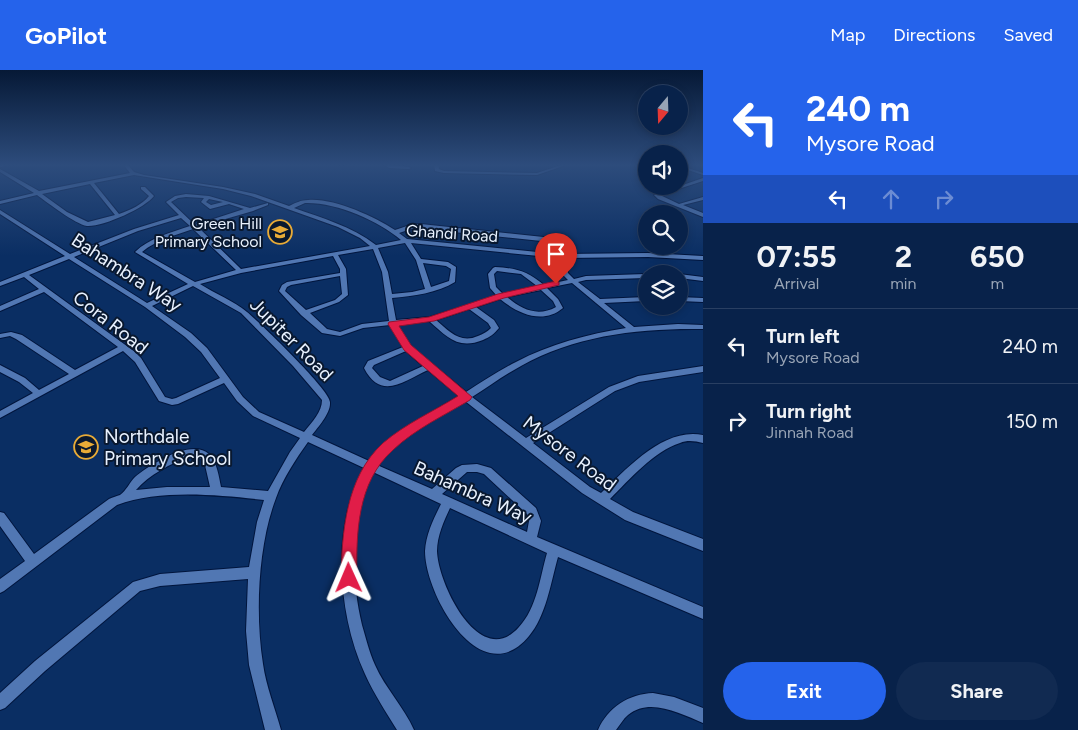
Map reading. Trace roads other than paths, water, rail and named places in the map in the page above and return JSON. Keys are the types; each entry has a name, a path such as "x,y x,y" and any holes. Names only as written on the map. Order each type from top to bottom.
{"street":[{"path":"0,203 28,195"},
{"path":"42,195 84,224 93,224 137,208 151,199 151,195"},
{"path":"101,195 117,215"},
{"path":"183,195 168,203 240,271"},
{"path":"191,195 208,197 252,210"},
{"path":"233,195 266,204 348,234 374,248"},
{"path":"248,195 350,230 374,248"},
{"path":"657,195 679,205 703,198"},
{"path":"208,197 203,202 210,207 227,203"},
{"path":"290,208 306,201 320,201 364,217 396,232 406,241 420,261 429,290"},
{"path":"194,227 266,204"},
{"path":"688,209 703,215"},
{"name":"Bahambra Way","path":"0,212 147,306 196,342 224,380 256,414 554,550 703,613"},
{"path":"0,284 136,230 182,216"},
{"path":"0,223 12,220"},
{"path":"396,232 413,226 420,226 545,238 557,243 563,272 631,328"},
{"name":"Jupiter Road","path":"194,227 145,245 138,252 196,283 247,315 326,399 325,410 305,436 270,496 263,522 254,573 253,631 256,665 273,730"},
{"name":"Ghandi Road","path":"147,306 196,283 240,271 406,241 560,256 703,258"},
{"name":"Mysore Road","path":"374,248 383,265 393,324 407,348 466,397 601,500 629,516 703,545"},
{"path":"304,313 343,297 346,291 344,274 335,255"},
{"path":"388,296 412,294 452,282 454,268 448,264 420,261"},
{"path":"494,269 521,272 540,286 557,301 560,308 544,315 532,315 502,296 492,285 491,274 494,269"},
{"name":"Cora Road","path":"24,274 138,360 158,394 166,401 178,401 224,380"},
{"path":"344,274 299,281 284,286 282,289 283,294 325,332 334,334 362,326 431,319 540,286 594,277 638,276"},
{"path":"688,277 703,279"},
{"path":"0,309 44,289"},
{"path":"599,301 638,299"},
{"path":"688,299 703,300"},
{"path":"431,319 460,341 471,343 488,335 495,328 491,322 470,306"},
{"path":"406,730 367,661 350,592 348,565 350,525 357,497 371,466 388,447 403,435 518,364 538,354 569,343 631,328 703,327"},
{"path":"0,336 11,334 19,337 75,374"},
{"path":"0,416 123,348"},
{"path":"407,348 371,363 368,368 370,372 377,380 392,384 429,366"},
{"path":"0,368 22,380 39,394"},
{"path":"527,442 612,389 638,379 703,370"},
{"path":"601,500 640,464 663,448 687,437 703,439"},
{"path":"126,496 136,483 159,466 192,454 202,454 206,457 216,491"},
{"path":"433,495 451,478 466,468 477,468 487,471 532,511 535,521 531,538"},
{"path":"0,587 114,502 126,496 216,491 270,496"},
{"path":"448,502 436,528 431,551 432,566 450,608 472,637 482,644 496,648 505,647 523,632 538,607 554,550"},
{"path":"0,517 33,562"},
{"path":"0,703 47,660 137,586 160,580 254,573"},
{"path":"606,730 625,708 651,700 679,706 703,716"}],"place":[{"name":"Green Hill Primary School","path":"280,232"},
{"name":"Northdale Primary School","path":"86,447"}]}
